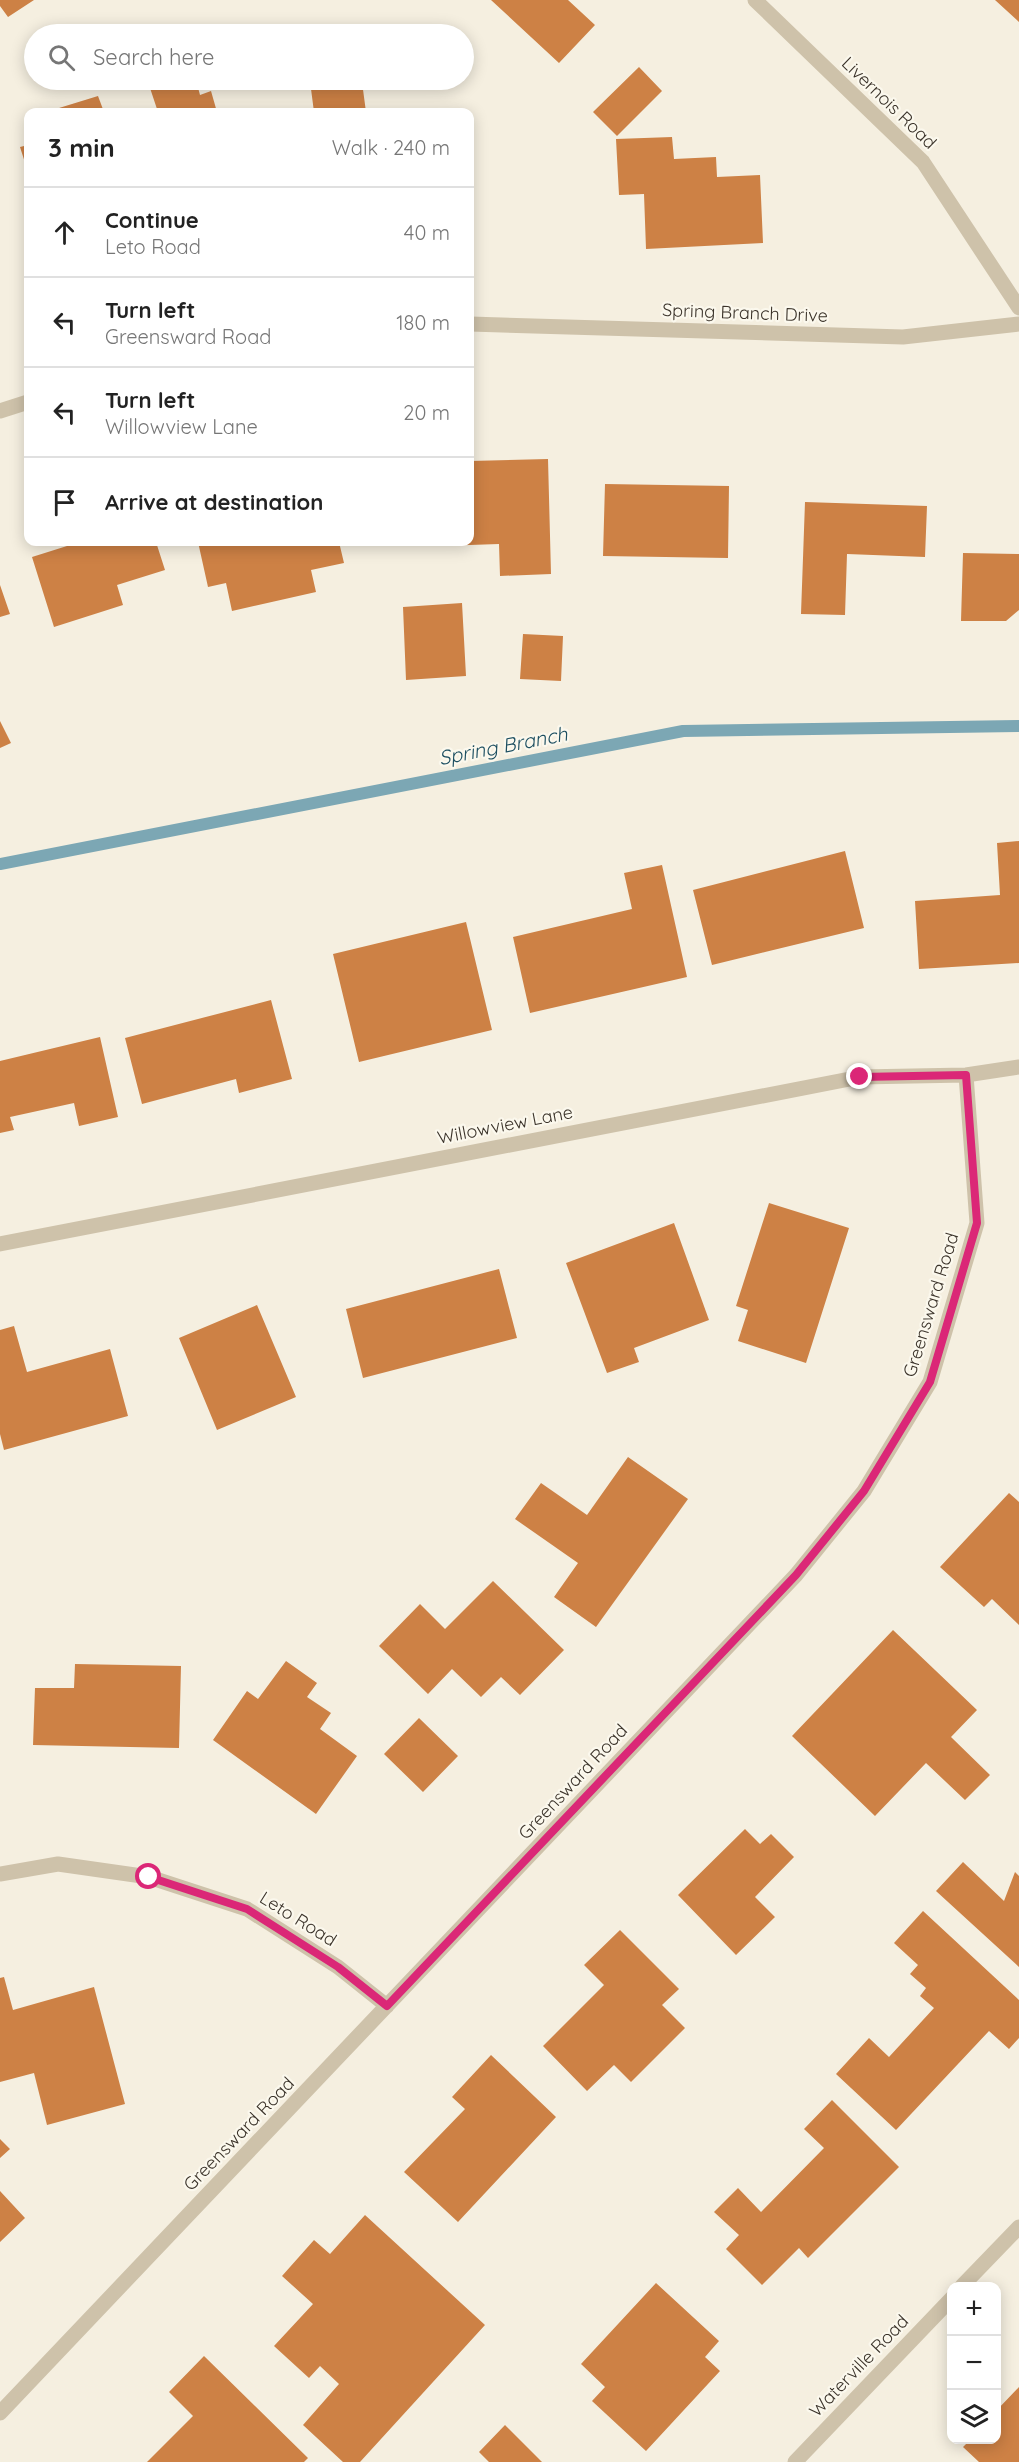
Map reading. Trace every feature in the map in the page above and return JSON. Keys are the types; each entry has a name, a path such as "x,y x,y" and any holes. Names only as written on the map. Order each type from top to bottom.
{"street":[{"name":"Livernois Road","path":"755,0 923,162 1019,308"},
{"name":"Spring Branch Drive","path":"474,324 903,337 1019,324"},
{"path":"0,411 24,403"},
{"name":"Willowview Lane","path":"0,1244 860,1077 966,1075 1019,1066"},
{"name":"Greensward Road","path":"0,2413 796,1575 864,1491 930,1382 977,1223 966,1075"},
{"name":"Leto Road","path":"0,1874 58,1864 149,1877 247,1909 338,1967 387,2006"},
{"path":"966,2282 1019,2227"},
{"name":"Waterville Road","path":"795,2462 947,2302"}],"building":[{"path":"0,0 34,0 8,17 0,6"},
{"path":"491,0 568,0 595,25 559,63"},
{"path":"995,0 1019,0 1019,22"},
{"path":"639,67 662,91 617,136 593,112"},
{"path":"151,90 199,90 200,95 211,91 216,108 157,108"},
{"path":"311,90 363,90 365,108 313,108"},
{"path":"98,96 102,108 59,108"},
{"path":"672,137 674,159 716,157 717,177 760,175 763,243 646,249 644,194 619,195 616,139"},
{"path":"24,146 24,160 20,147"},
{"path":"548,459 551,574 500,576 499,544 474,545 474,461"},
{"path":"605,484 729,486 728,558 603,556"},
{"path":"805,502 927,506 925,557 847,554 845,615 801,614"},
{"path":"67,546 157,546 165,570 117,585 123,605 54,627 32,557"},
{"path":"199,546 340,546 344,563 311,570 316,592 232,611 226,583 208,587"},
{"path":"963,553 1019,554 1019,610 1006,621 961,621"},
{"path":"0,585 10,614 0,617"},
{"path":"462,603 466,676 406,680 403,607"},
{"path":"523,634 563,636 561,681 520,679"},
{"path":"0,721 11,743 0,748"},
{"path":"1019,841 1019,963 919,969 915,901 1000,895 997,843"},
{"path":"845,851 864,928 712,965 693,890"},
{"path":"662,865 687,977 530,1013 513,937 632,909 624,873"},
{"path":"466,922 492,1030 359,1062 333,954"},
{"path":"271,1000 292,1079 239,1093 236,1079 142,1104 125,1038"},
{"path":"100,1037 118,1117 79,1126 74,1103 10,1117 14,1130 0,1133 0,1061"},
{"path":"769,1203 849,1228 806,1363 738,1341 748,1310 736,1306"},
{"path":"674,1223 709,1320 634,1348 639,1362 607,1373 566,1263"},
{"path":"499,1269 517,1338 363,1378 346,1309"},
{"path":"257,1305 296,1397 217,1430 179,1338"},
{"path":"14,1326 27,1372 110,1349 128,1416 4,1450 0,1434 0,1330"},
{"path":"628,1457 688,1499 596,1627 554,1597 578,1563 515,1519 541,1483 587,1515"},
{"path":"1009,1493 1019,1502 1019,1625 992,1599 984,1607 940,1567"},
{"path":"493,1581 564,1650 520,1695 501,1677 481,1697 452,1669 428,1694 379,1646 420,1604 445,1629"},
{"path":"893,1630 977,1710 951,1737 990,1775 965,1800 926,1763 875,1816 792,1736"},
{"path":"286,1661 317,1683 307,1697 331,1713 320,1729 357,1756 316,1814 213,1740 247,1691 258,1699"},
{"path":"75,1664 181,1666 179,1748 33,1745 35,1688 74,1688"},
{"path":"419,1718 458,1756 423,1792 384,1754"},
{"path":"745,1829 760,1844 771,1834 794,1857 755,1897 775,1917 736,1955 678,1895"},
{"path":"963,1862 1004,1901 1015,1872 1019,1876 1019,1967 936,1891"},
{"path":"923,1911 1019,2000 1019,2038 1009,2049 989,2031 896,2130 836,2074 869,2038 889,2057 934,2008 920,1996 926,1988 910,1974 918,1965 894,1943"},
{"path":"620,1930 679,1989 662,2005 685,2028 631,2082 614,2065 587,2091 543,2046 604,1985 584,1965"},
{"path":"4,1977 13,2010 94,1987 125,2104 47,2125 34,2073 0,2082 0,1978"},
{"path":"491,2055 556,2117 458,2222 404,2172 465,2109 452,2097"},
{"path":"832,2100 899,2167 808,2258 799,2248 762,2285 726,2249 739,2235 714,2212 738,2188 761,2212 824,2148 804,2129"},
{"path":"0,2139 10,2149 0,2158"},
{"path":"0,2191 25,2218 0,2242"},
{"path":"365,2215 485,2325 360,2462 343,2462 303,2425 339,2384 320,2366 309,2378 274,2346 313,2304 282,2276 314,2240 330,2254"},
{"path":"656,2283 719,2341 705,2357 720,2371 646,2451 592,2401 605,2387 581,2364"},
{"path":"204,2356 308,2458 304,2462 147,2462 193,2416 169,2392"},
{"path":"1019,2387 1019,2462 979,2462 963,2447 966,2444 1001,2444 1001,2406"},
{"path":"505,2425 542,2462 489,2462 479,2452"}],"waterway":[{"name":"Spring Branch","path":"0,864 683,731 1019,726"}],"route":[{"path":"149,1877 247,1909 338,1967 387,2006 796,1575 864,1491 930,1382 977,1223 966,1075 860,1077"}]}
